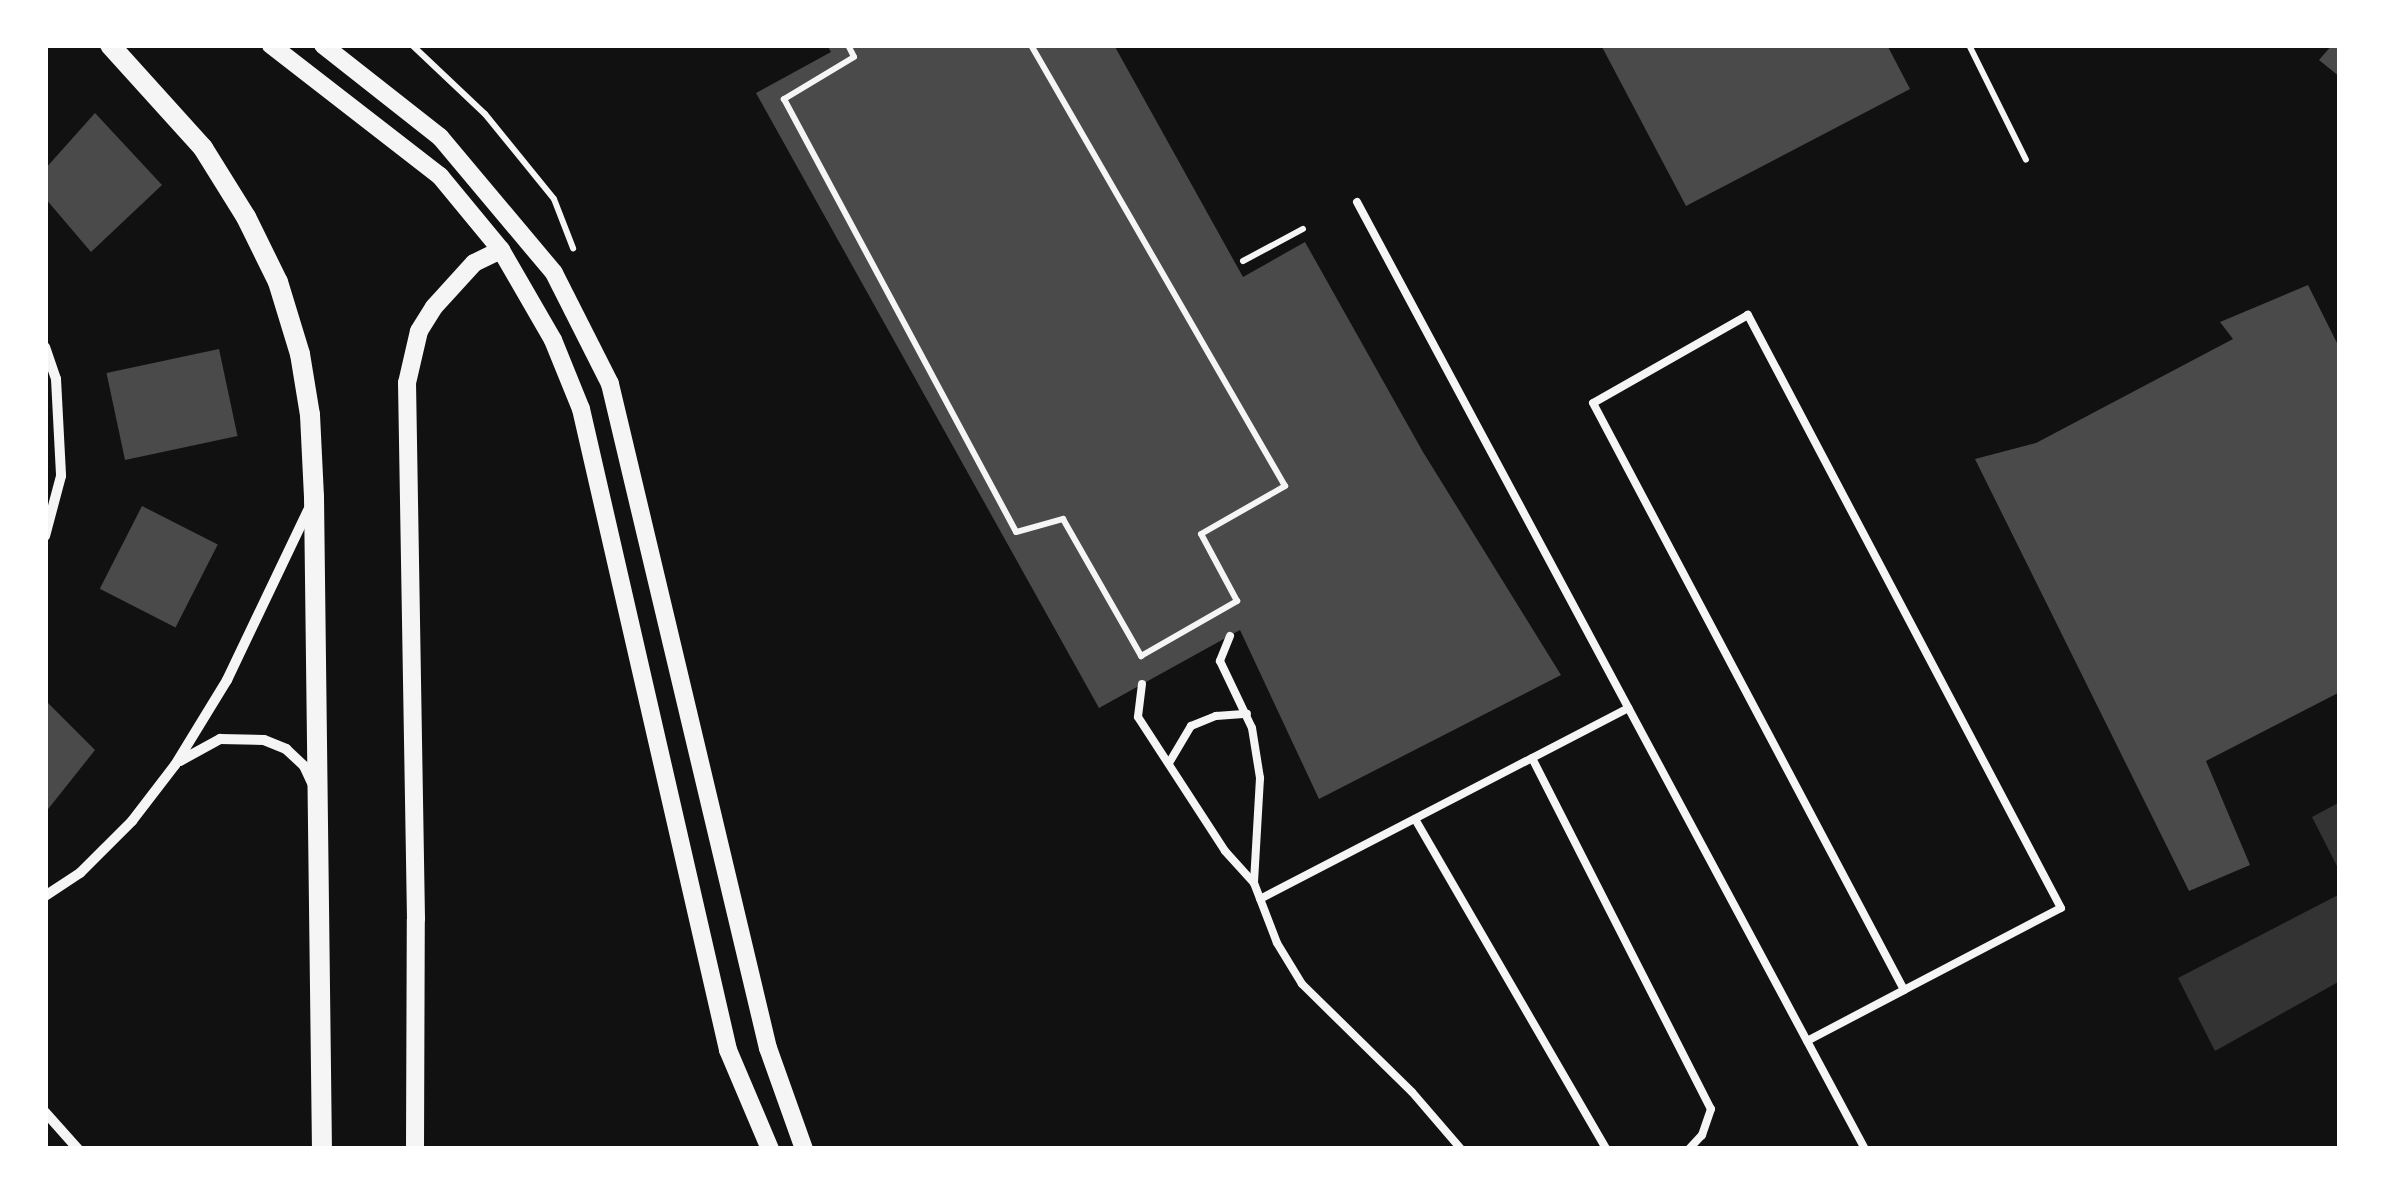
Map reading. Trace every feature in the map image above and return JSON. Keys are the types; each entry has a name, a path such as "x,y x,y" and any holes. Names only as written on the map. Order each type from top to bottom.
{"main road":[{"path":"110,45 202,148 246,217 278,282 302,369 314,497 322,1149"}],"street":[{"path":"271,45 440,176 500,250 553,340 582,409 728,1050 770,1149"},
{"path":"323,45 440,136 554,273 610,384 768,1048 804,1149"},
{"path":"414,1149 416,919 407,384 410,358 434,308 474,263 500,250"},
{"path":"45,347 56,379 61,476 45,536"},
{"path":"45,896 80,873 132,821 175,765 227,680 314,497"},
{"path":"175,765 220,739 264,740 286,748 304,766 318,797"},
{"path":"45,1112 78,1149"}],"lane":[{"path":"1357,202 1865,1149"},
{"path":"1807,1041 2061,908 1748,315 1593,403 1904,990"},
{"path":"1230,636 1220,662 1246,714 1260,778 1254,883"},
{"path":"1142,684 1138,717 1225,851 1254,883 1277,943 1302,984 1412,1092 1461,1149"},
{"path":"1260,898 1628,708"},
{"path":"1169,763 1191,726 1216,716 1246,714"},
{"path":"1532,758 1712,1109 1702,1135 1689,1149"},
{"path":"1414,819 1606,1149"}],"path":[{"path":"848,45 854,57 784,99 1016,532 1063,519 1141,656 1236,601 1202,534 1284,486 1031,45"},
{"path":"1969,45 2026,160"},
{"path":"1243,261 1303,229"}],"shaded area":[{"path":"2340,802 2340,872 2312,817"},
{"path":"2340,894 2340,981 2215,1051 2178,978"}],"building":[{"path":"827,45 1114,45 1243,277 1305,242 1423,452 1561,675 1319,799 1240,630 1099,708 756,93 831,52"},
{"path":"1601,45 1887,45 1910,89 1686,206"},
{"path":"2332,45 2340,45 2340,77 2319,60"},
{"path":"95,113 162,185 91,252 45,198 45,169"},
{"path":"2308,285 2340,349 2340,692 2206,761 2250,865 2189,891 1975,459 2036,443 2233,339 2220,322"},
{"path":"219,349 238,436 125,460 107,373"},
{"path":"142,506 218,545 176,627 100,589"},
{"path":"45,700 95,750 45,813"}]}
